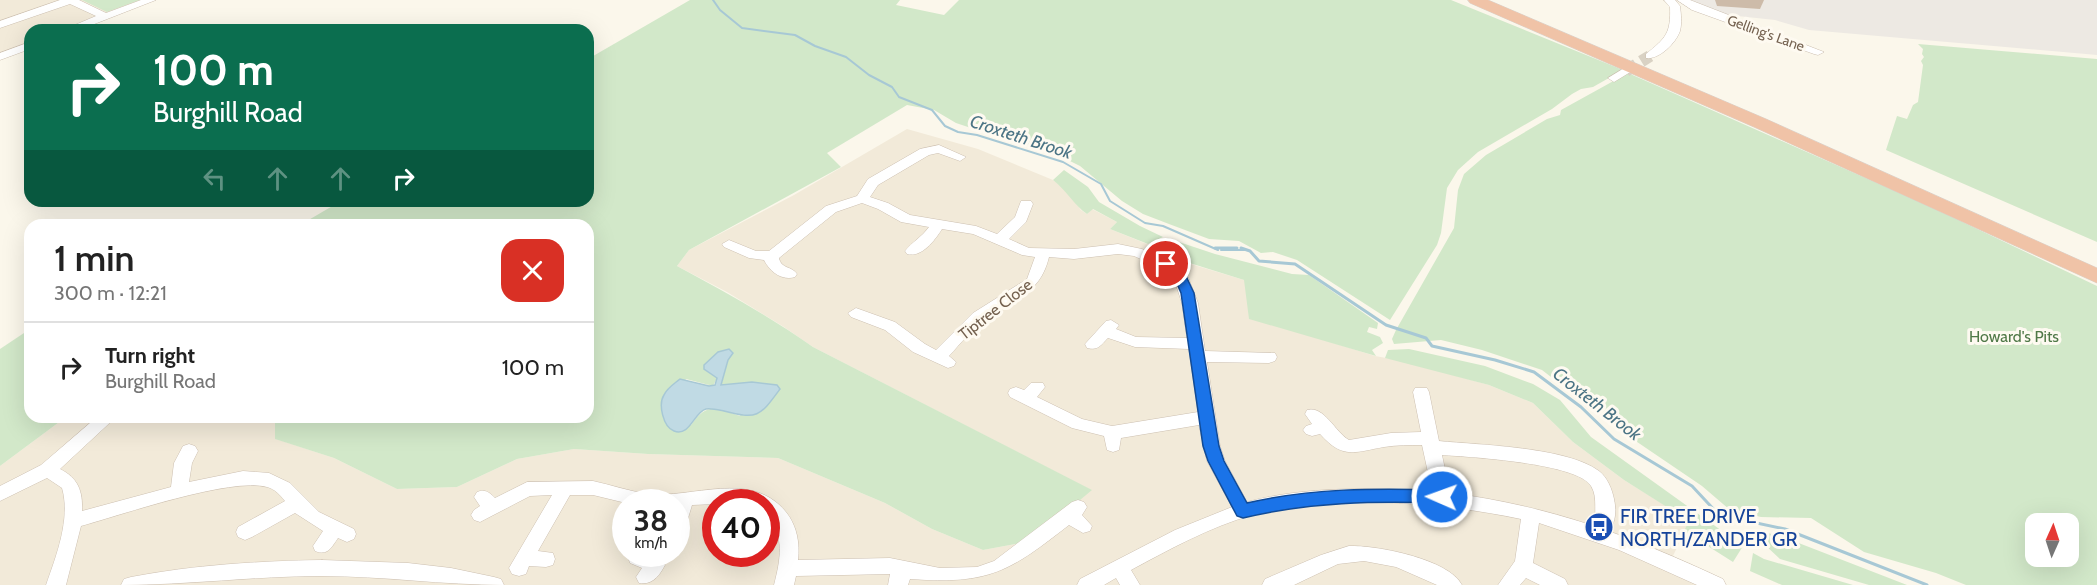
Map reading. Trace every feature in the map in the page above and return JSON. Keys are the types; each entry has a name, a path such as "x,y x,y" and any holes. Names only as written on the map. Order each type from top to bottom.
{"highway":[{"path":"1458,0 1609,57"},
{"path":"1475,0 1609,57 2097,276"},
{"path":"1494,0 1756,109 2097,262"},
{"path":"1507,0 1595,41"}],"street":[{"path":"0,25 70,0 104,16"},
{"path":"84,24 151,0"},
{"name":"Gelling's Lane","path":"1650,56 1672,36 1677,26 1679,3 1818,52"},
{"path":"0,57 24,47"},
{"path":"1614,78 1626,70"},
{"path":"862,199 873,182 925,152 939,149 961,158"},
{"path":"729,240 754,255 771,256 831,209 862,199 883,206 906,219 976,230 1018,250 1043,254 1074,254 1118,249 1137,252 1166,264 1177,272 1184,284 1190,303 1205,418 1216,461 1243,511"},
{"path":"999,240 1021,219 1030,202"},
{"path":"911,252 929,238 937,225"},
{"name":"Tiptree Close","path":"854,313 890,326 919,348 943,359 978,318 1032,282 1038,273 1043,254"},
{"path":"771,256 773,265 777,269 792,274"},
{"path":"1093,344 1108,328 1135,342 1269,356"},
{"path":"1416,388 1442,497"},
{"path":"1026,393 1078,424 1113,438 1129,431 1172,420 1205,418"},
{"path":"0,494 46,470 101,423"},
{"path":"1316,424 1336,442 1350,447 1386,440 1429,443 1548,460 1587,472 1594,477 1604,492 1607,505 1605,521"},
{"path":"178,492 181,483 180,469 191,448"},
{"path":"46,470 69,484 73,495 72,521 56,585"},
{"path":"72,521 178,492 221,482 251,479 279,484 307,512 341,532 322,546"},
{"path":"546,559 521,563 565,488"},
{"path":"486,507 527,489 593,488 612,492"},
{"path":"1087,585 1172,538 1243,511 1280,502 1378,494 1442,497 1530,513 1633,547 1716,585"},
{"path":"239,534 297,503"},
{"path":"1508,585 1524,567 1528,550 1530,513"},
{"path":"780,518 789,534 791,544 786,577 879,565 901,577 953,578 991,572 1077,516"},
{"path":"1268,582 1289,580 1328,560 1348,554 1408,562 1435,574 1452,585"},
{"path":"1119,567 1130,585"},
{"path":"1524,567 1558,585"},
{"path":"131,585 188,580 254,569 362,568 438,573 494,585"}],"shaded area":[{"path":"0,0 151,0 85,24 24,24 24,47 0,57"},
{"path":"1691,0 2097,0 2097,55 1809,30 1775,20 1719,14"},
{"path":"907,129 978,149 1053,180 1066,190 1081,210 1087,214 1092,209 1117,222 1110,229 1152,246 1148,251 1244,280 1321,339 1375,356 1403,361 1489,385 1533,403 1573,442 1624,480 1690,521 1670,562 1715,585 0,585 0,466 58,423 275,423 276,439 334,458 397,489 457,487 517,459 574,449 778,458 885,503 932,529 983,550 1031,541 1091,490 813,347 727,292 677,266 689,250 794,195"}],"green space":[{"path":"82,0 140,0 107,12"},
{"path":"690,0 900,0 896,5 944,15 959,0 1451,0 1623,70 1593,87 1581,89 1572,94 1552,109 1478,152 1458,170 1447,188 1441,233 1437,245 1390,320 1297,260 1273,252 1261,253 1239,241 1209,239 1143,214 1122,201 1080,166 1054,153 956,123 934,110 907,105 827,153 841,167 689,250 677,266 746,304 813,347 1092,490 1031,541 983,550 932,529 885,503 778,458 574,449 517,459 457,487 397,489 334,458 275,439 275,423 594,423 594,219 310,219 331,207 594,207 594,56","holes":["733,353 728,360 721,386 752,382 740,416 713,409 702,412 691,425 663,419 664,412 686,379 713,386 717,378 705,370"]},
{"path":"1918,44 2097,59 2097,242 1886,150 1897,116 1907,119 1913,105 1918,102 1923,65 1921,61 1924,57 1923,49"},
{"name":"Howard's Pits","path":"1628,73 1929,206 2097,286 2097,585 1966,585 1936,573 1864,552 1811,518 1761,517 1730,510 1702,486 1618,429 1542,370 1482,350 1441,340 1394,344 1392,339 1396,330 1454,228 1458,190 1464,174 1486,155 1547,119 1560,115 1561,110"},
{"path":"1064,170 1088,187 1099,202 1163,237 1148,244 1110,229 1117,222 1093,209 1087,214 1053,180"},
{"path":"1167,238 1215,254 1292,274 1309,275 1378,323 1377,329 1369,327 1367,332 1380,337 1383,343 1372,350 1376,356 1249,319 1244,280 1148,250"},
{"path":"24,333 24,423 58,423 0,466 0,349"},
{"path":"1409,349 1485,366 1533,384 1560,400 1591,437 1743,546 1733,562 1684,531 1689,521 1624,480 1573,442 1533,403 1489,385 1385,358 1388,350"},
{"path":"1749,530 1778,535 1907,585 1869,585 1780,559"},
{"path":"1753,553 1764,559 1853,585 1782,585 1750,571"}],"water":[{"path":"729,349 733,353 728,360 721,385 752,382 777,385 780,389 768,405 757,413 744,415 706,409 684,431 670,429 664,420 661,404 667,390 680,379 709,386 715,385 717,378 704,369 704,365 718,352"}],"waterway":[{"name":"Croxteth Brook","path":"713,0 720,10 742,28 795,35 815,46 846,57 869,75 892,87 899,97 932,110 945,126 958,132 977,135 1063,162 1101,184 1110,201 1145,223 1163,226 1218,250"},
{"name":"Croxteth Brook","path":"1215,248 1237,248"},
{"name":"Croxteth Brook","path":"1241,248 1250,251 1259,261 1295,264 1386,325 1426,338 1432,346 1495,360 1534,372 1581,407 1614,439 1692,486 1719,515 1785,529 1927,585"},
{"name":"Croxteth Brook","path":"1221,250 1246,250"}],"tunnel":[{"path":"1626,71 1650,56"}],"place":[{"name":"FIR TREE DRIVE NORTH/ZANDER GR","path":"1599,527"}],"route":[{"path":"1166,264 1181,277 1188,293 1211,446 1216,461 1243,511 1280,502 1318,498 1378,494 1442,497"}]}
